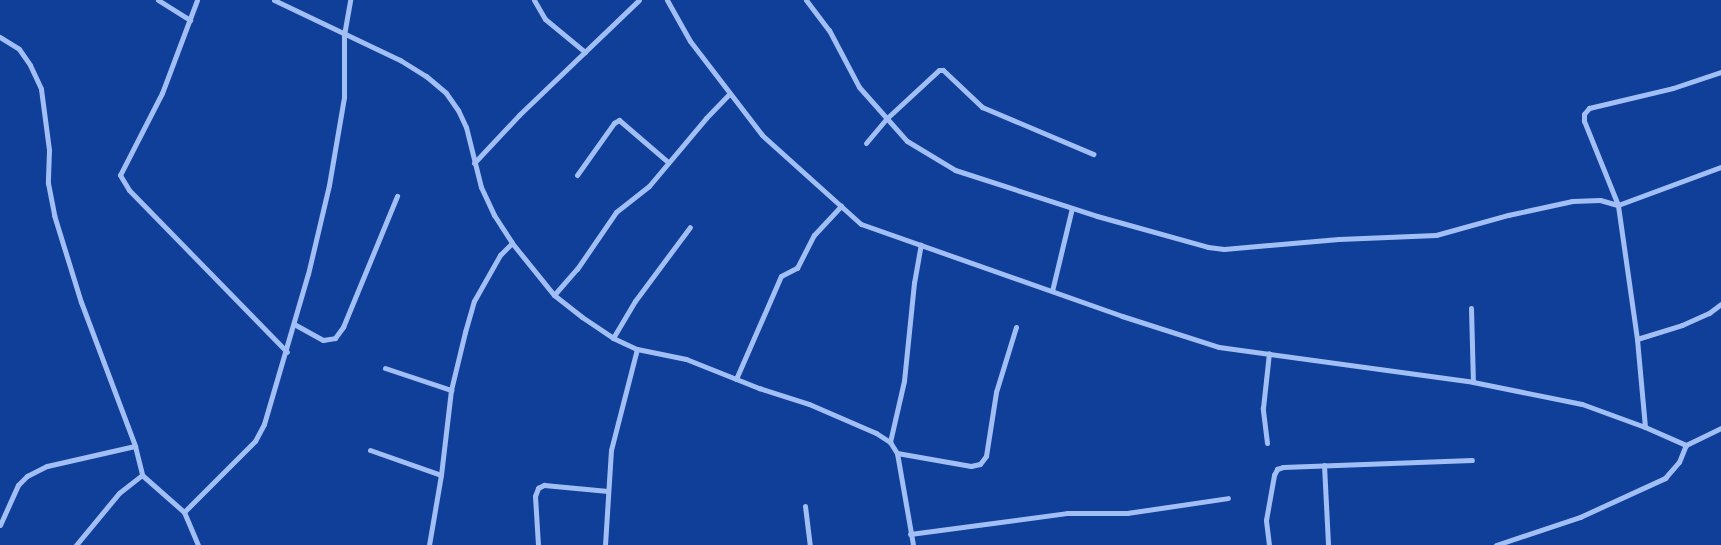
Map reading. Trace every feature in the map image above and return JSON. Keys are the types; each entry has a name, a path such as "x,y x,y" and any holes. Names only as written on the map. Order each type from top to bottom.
{"street":[{"path":"158,0 190,20"},
{"path":"197,0 162,93 120,175 129,190 287,352"},
{"path":"274,0 344,35 400,60 426,76 446,93 458,110 466,127 481,187 494,215 512,242 554,295 613,338 637,350 686,359 808,404 876,433 890,442 897,454 913,545"},
{"path":"184,512 255,441 264,424 287,352 327,194 344,97 344,35 350,0"},
{"path":"534,0 546,19 585,52"},
{"path":"474,163 519,115 639,0"},
{"path":"667,0 690,41 762,135 861,224 1122,316 1219,347 1269,352 1473,382 1582,404 1686,445"},
{"path":"806,0 829,30 859,87 907,141 955,170 1072,208 1208,247 1224,249 1339,239 1436,235 1508,215 1572,201 1600,200 1618,204 1721,166"},
{"path":"0,37 19,49 30,65 41,89 49,150 48,183 54,215 81,302 135,446 142,475 184,512 199,544"},
{"path":"866,143 886,119 939,70 943,70 982,107 1093,154"},
{"path":"1644,427 1637,339 1618,204 1584,120 1584,114 1589,108 1673,88 1721,72"},
{"path":"554,295 577,269 616,212 649,186 729,94"},
{"path":"577,175 618,120 668,162"},
{"path":"294,324 323,340 335,338 343,327 397,196"},
{"path":"736,379 781,276 797,268 814,235 841,206"},
{"path":"1052,291 1072,208"},
{"path":"613,338 635,301 690,227"},
{"path":"429,545 441,475 451,390 474,301 500,255 512,242"},
{"path":"890,442 904,381 914,283 921,245"},
{"path":"1637,339 1682,325 1710,313 1721,304"},
{"path":"1471,308 1473,382"},
{"path":"897,454 972,466 980,464 986,456 996,392 1016,327"},
{"path":"605,545 611,450 637,350"},
{"path":"1267,443 1263,408 1269,352"},
{"path":"385,368 451,390"},
{"path":"1496,545 1580,517 1665,478 1679,462 1686,445 1721,428"},
{"path":"0,525 18,486 27,476 47,466 135,446"},
{"path":"370,450 441,475"},
{"path":"1269,545 1266,520 1277,469 1283,466 1472,460"},
{"path":"1324,465 1328,545"},
{"path":"76,545 119,493 142,475"},
{"path":"538,545 535,496 538,488 544,485 608,491"},
{"path":"910,534 1067,513 1127,513 1228,498"},
{"path":"805,506 810,545"}]}
